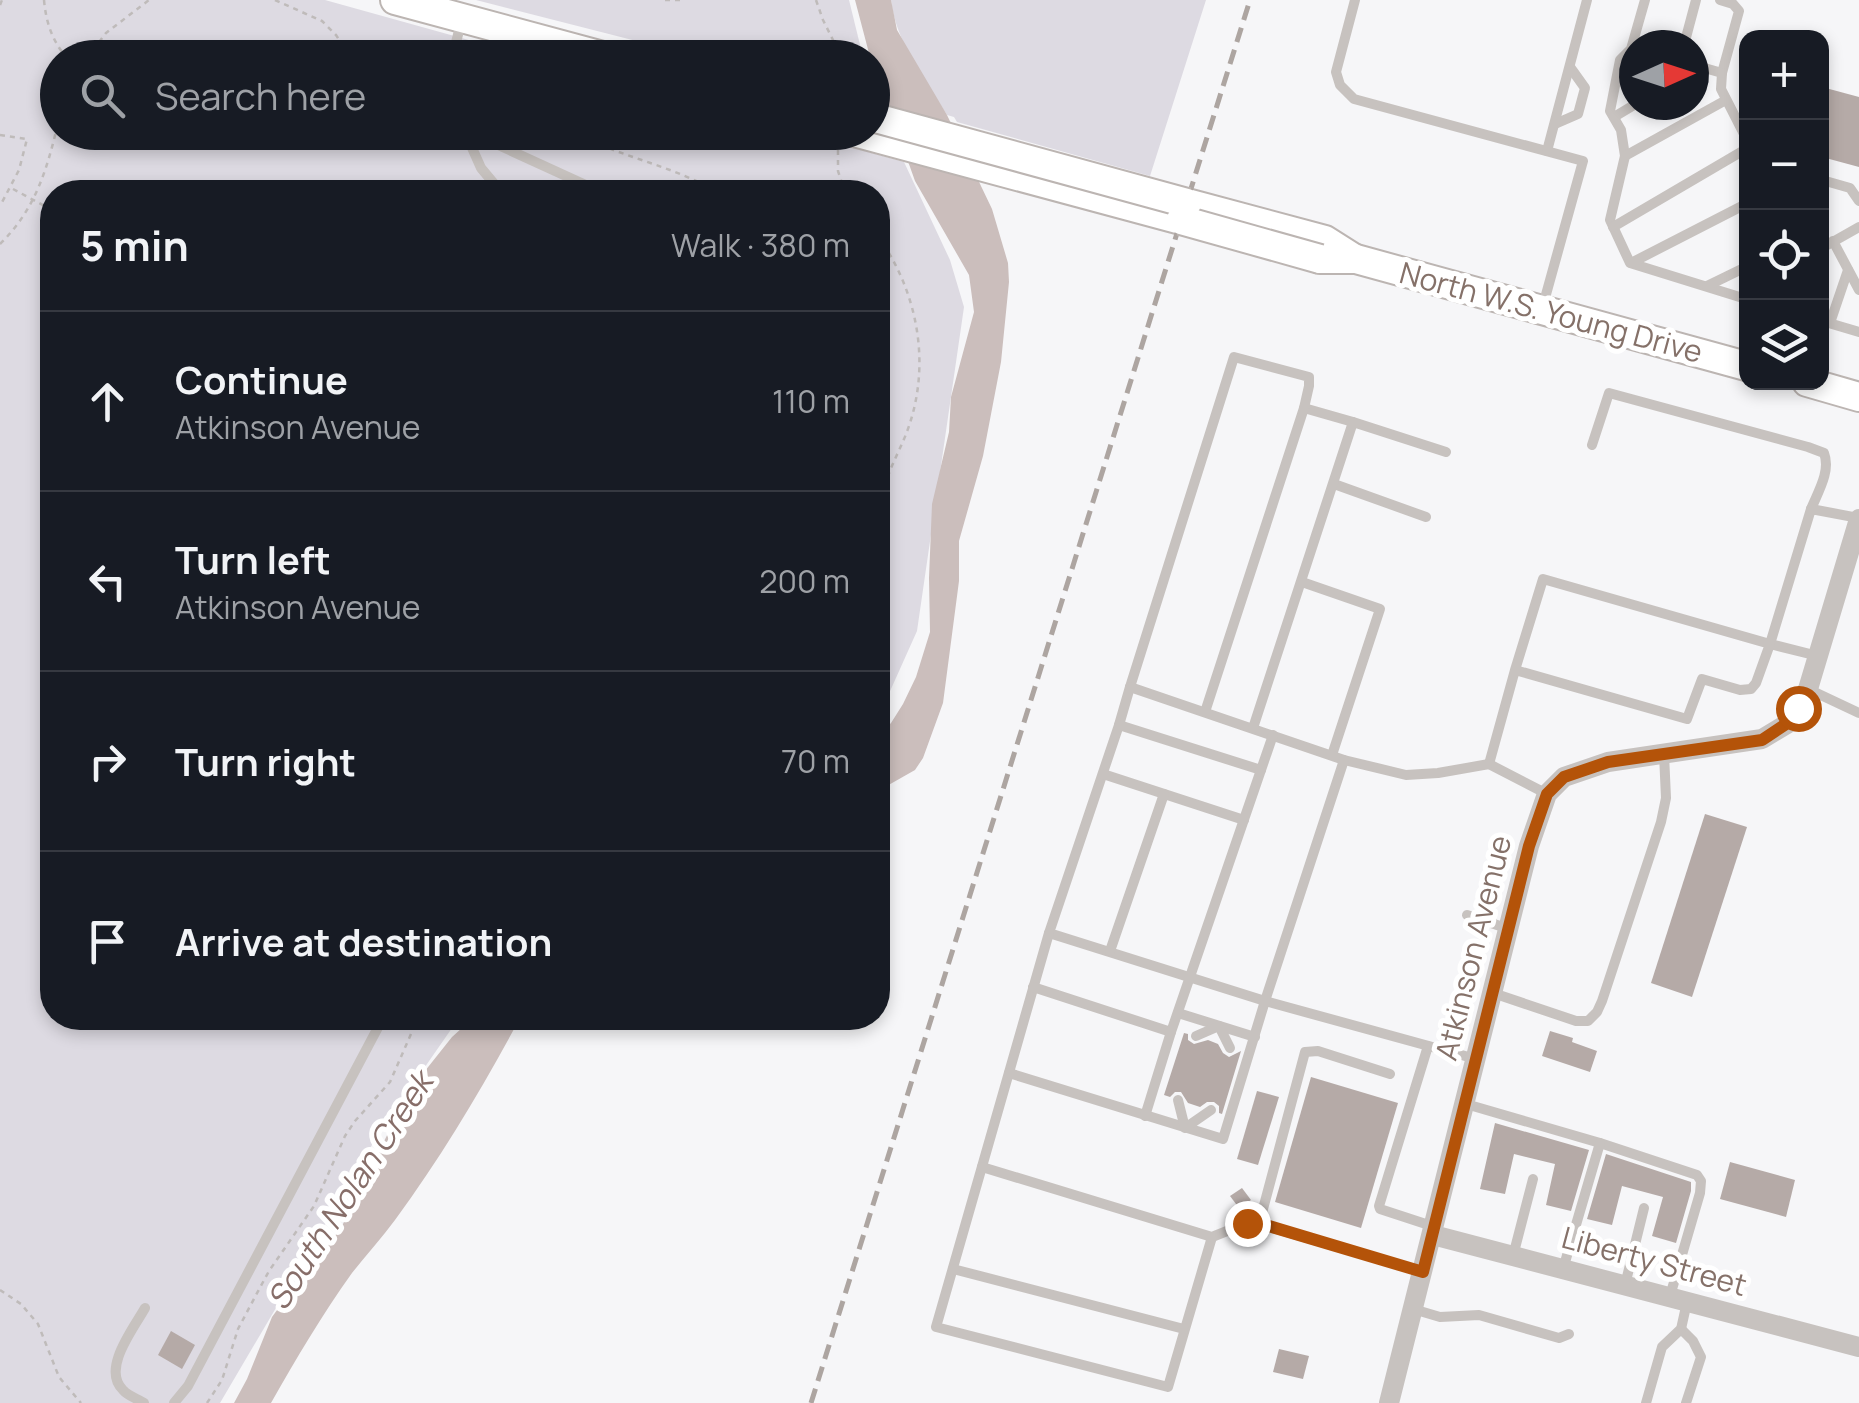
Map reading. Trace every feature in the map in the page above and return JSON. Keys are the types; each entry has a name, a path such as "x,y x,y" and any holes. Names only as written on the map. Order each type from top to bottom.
{"main road":[{"path":"395,0 543,40"},
{"path":"890,122 1184,211"},
{"path":"890,148 1184,211"},
{"name":"North W.S. Young Drive","path":"1184,211 1739,364"},
{"path":"1829,388 1859,397"}],"street":[{"path":"1547,794 1564,777 1608,762 1762,740 1786,724 1808,689 1859,519"},
{"name":"Atkinson Avenue","path":"1389,1403 1529,846 1547,794"},
{"name":"Liberty Street","path":"1434,1231 1512,1256 1859,1347"}],"lane":[{"path":"1355,0 1336,72 1340,85 1354,99 1583,161 1541,310"},
{"path":"1547,151 1587,0"},
{"path":"1638,30 1645,0"},
{"path":"1688,30 1696,0"},
{"path":"1720,0 1733,4 1739,11 1722,73 1722,92 1739,125"},
{"path":"456,40 462,18"},
{"path":"1619,65 1610,111 1621,130 1625,156 1610,220 1630,263 1739,297"},
{"path":"1555,124 1578,114 1585,88 1570,67"},
{"path":"1709,70 1722,73"},
{"path":"1625,156 1726,100"},
{"path":"1614,118 1619,115"},
{"path":"473,150 480,168 490,180"},
{"path":"509,150 575,180"},
{"path":"1613,227 1739,153"},
{"path":"1829,182 1850,188 1859,201"},
{"path":"1630,263 1739,208"},
{"path":"1829,244 1859,227"},
{"path":"1833,241 1859,290"},
{"path":"1706,287 1739,270"},
{"path":"1829,315 1848,270"},
{"path":"1829,323 1859,332"},
{"path":"1205,712 1309,386 1309,377 1234,357 1119,725 1049,933 936,1328 1168,1387 1212,1237"},
{"path":"1515,670 1687,720 1702,679 1740,690 1751,689 1770,644 1827,462 1824,453 1808,447 1608,393 1592,445"},
{"path":"1304,408 1446,452"},
{"path":"1253,728 1353,422"},
{"path":"1334,484 1426,517"},
{"path":"1811,509 1859,519"},
{"path":"1489,764 1543,579 1819,656"},
{"path":"1302,582 1380,609 1332,755"},
{"path":"1130,688 1344,760 1406,776 1489,764 1547,794"},
{"path":"1808,689 1859,713"},
{"path":"1119,725 1261,770"},
{"path":"1145,1116 1273,735"},
{"path":"1493,994 1576,1021 1588,1021 1597,1012 1662,822 1666,798 1664,754"},
{"path":"1008,1073 1223,1140 1344,760"},
{"path":"1102,774 1244,820"},
{"path":"1110,951 1164,794"},
{"path":"1467,915 1509,928"},
{"path":"1049,933 1266,1001 1476,1060"},
{"path":"1033,987 1171,1032"},
{"path":"1178,1012 1254,1037"},
{"path":"1196,1036 1219,1026"},
{"path":"1219,1026 1230,1048"},
{"path":"174,1403 188,1386 377,1030"},
{"path":"1428,1046 1379,1206 1434,1231"},
{"path":"1259,1224 1305,1052 1318,1051 1390,1074"},
{"path":"1178,1100 1185,1128"},
{"path":"1466,1104 1697,1174 1700,1193 1678,1300 1681,1329 1701,1357 1686,1403"},
{"path":"1185,1128 1211,1110"},
{"path":"1563,1269 1600,1143"},
{"path":"982,1167 1212,1237 1247,1223 1259,1224 1423,1272"},
{"path":"1512,1256 1533,1180"},
{"path":"1625,1286 1644,1208"},
{"path":"953,1269 1184,1329"},
{"path":"144,1403 123,1391 115,1372 120,1354 145,1308"},
{"path":"1413,1309 1440,1316 1479,1315 1559,1338 1569,1334"},
{"path":"1646,1403 1662,1347 1681,1329"}],"path":[{"path":"44,0 54,40"},
{"path":"100,40 149,0"},
{"path":"274,0 322,20 340,40"},
{"path":"665,0 681,0"},
{"path":"816,0 833,40"},
{"path":"0,135 27,139 25,154 0,206"},
{"path":"42,180 51,150"},
{"path":"610,150 695,180"},
{"path":"841,180 838,171 843,150"},
{"path":"0,244 34,201 40,186"},
{"path":"11,188 40,204"},
{"path":"890,254 912,304 919,368 914,408 890,470"},
{"path":"207,1403 222,1380 238,1329 262,1283 314,1206 345,1136 390,1082 413,1030"},
{"path":"0,1290 21,1304 38,1324 59,1376 81,1403"}],"shaded area":[{"path":"0,0 325,0 469,40 40,40 40,150 861,150 904,162 950,260 964,307 917,631 890,691 890,180 40,180 40,1030 451,1030 379,1133 220,1403 0,1403"},
{"path":"476,0 849,0 859,40 632,40"},
{"path":"855,0 891,0 897,30 947,115 992,209 1008,263 1009,282 1001,362 983,456 959,541 959,581 943,703 923,758 915,770 890,784 890,724 916,677 930,632 932,504 949,432 951,397 974,312 969,275 915,181 890,109 890,40 866,40"},
{"path":"891,0 1206,0 1150,176 957,122 947,115 913,60 899,31"},
{"path":"460,1030 513,1030 445,1146 395,1220 341,1289 271,1403 234,1403 272,1317 340,1230 409,1091"}],"building":[{"path":"1829,89 1859,97 1859,167 1829,159"},
{"path":"1705,814 1747,827 1692,997 1651,983"},
{"path":"1550,1031 1597,1051 1590,1072 1542,1056"},
{"path":"1184,1033 1194,1044 1208,1040 1218,1044 1229,1057 1241,1051 1222,1114 1214,1102 1200,1107 1188,1103 1181,1092 1170,1097 1164,1095"},
{"path":"1311,1077 1398,1103 1361,1228 1275,1202"},
{"path":"1257,1091 1279,1097 1258,1165 1237,1159"},
{"path":"1495,1123 1589,1150 1571,1211 1546,1205 1555,1164 1514,1154 1505,1194 1480,1189"},
{"path":"1606,1154 1691,1182 1676,1243 1652,1236 1663,1197 1622,1186 1612,1225 1587,1219"},
{"path":"1730,1162 1795,1180 1786,1217 1720,1199"},
{"path":"1242,1188 1251,1200 1239,1208 1230,1196"},
{"path":"171,1331 195,1345 182,1369 158,1355"},
{"path":"1279,1349 1309,1356 1303,1379 1273,1372"}],"railway":[{"path":"811,1403 1250,0"}],"route":[{"path":"1247,1223 1262,1224 1423,1272 1529,846 1547,794 1564,777 1608,762 1762,740 1786,724 1798,708"}],"water label":[{"name":"South Nolan Creek","path":"350,1191"}]}
